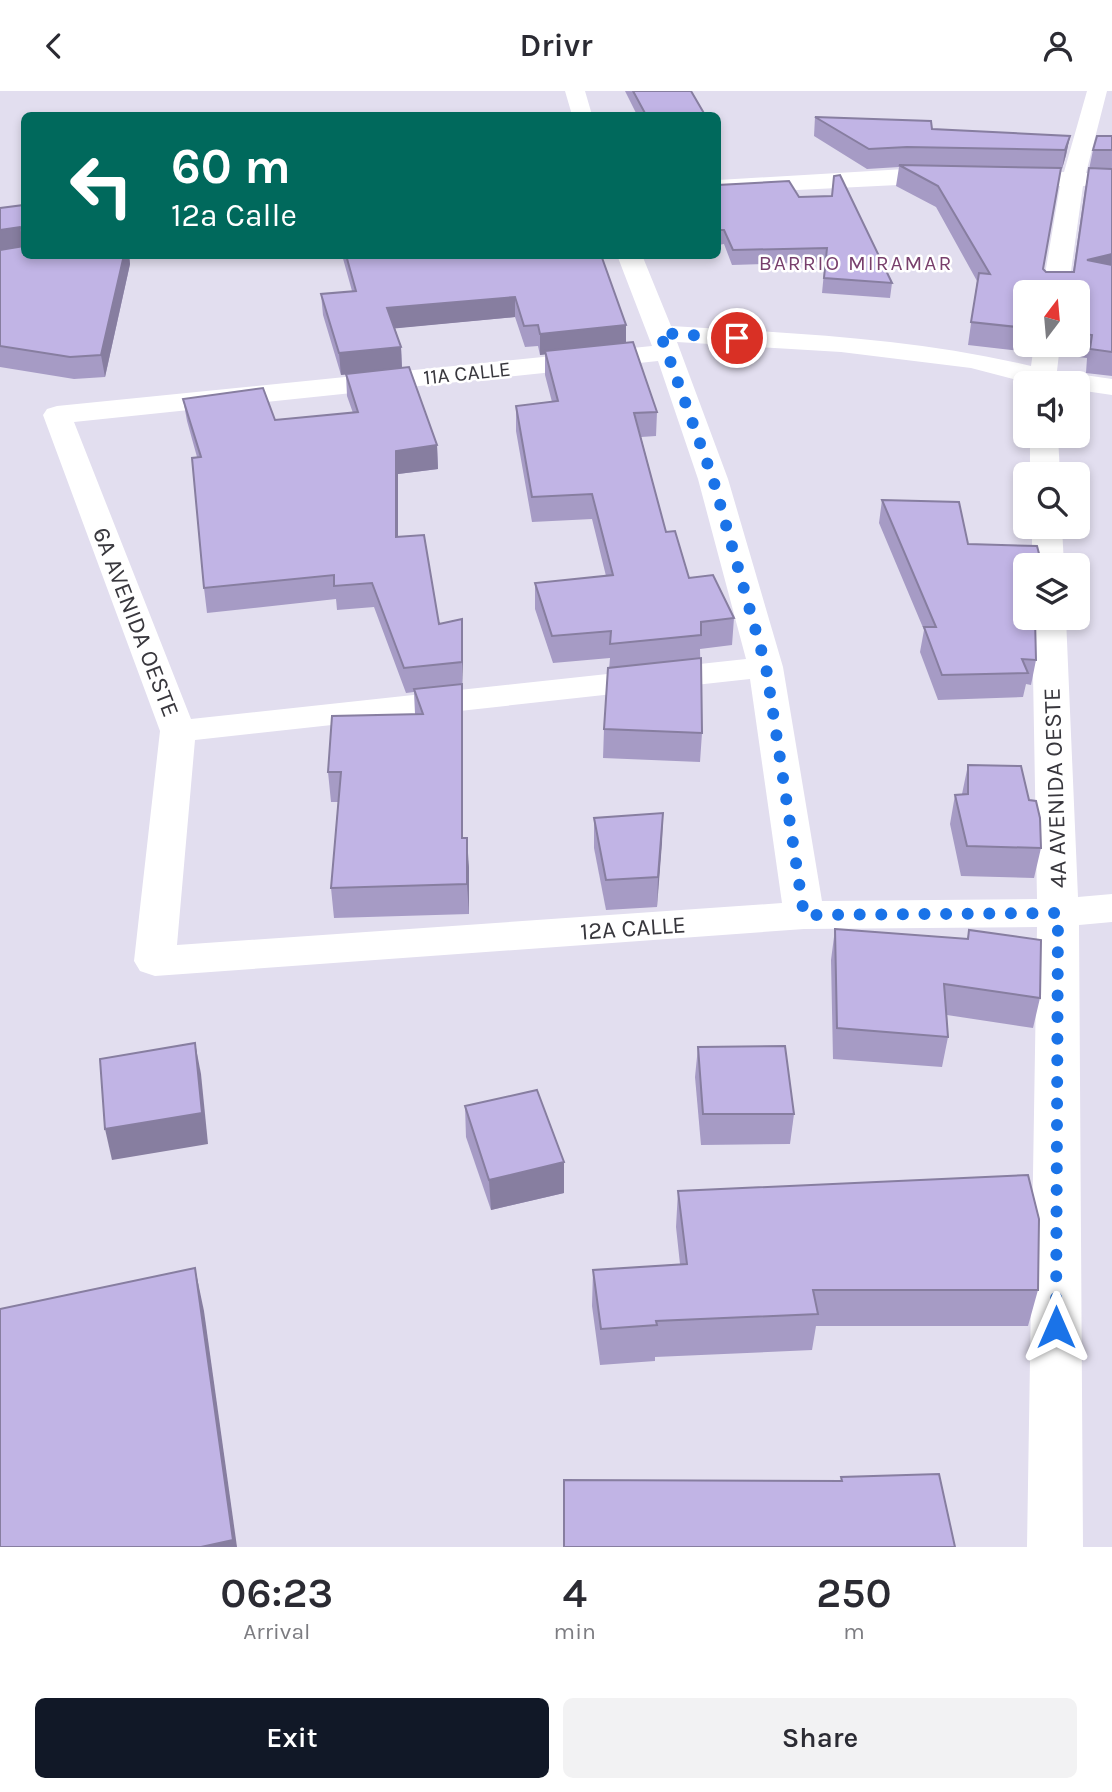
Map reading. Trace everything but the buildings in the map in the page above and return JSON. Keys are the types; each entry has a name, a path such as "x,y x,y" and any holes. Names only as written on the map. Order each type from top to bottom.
{"street":[{"path":"575,91 582,112"},
{"path":"1057,280 1073,179 1097,91"},
{"path":"721,187 905,176 1112,180"},
{"path":"631,259 713,479 766,667 804,915"},
{"name":"11A CALLE","path":"57,415 664,343 841,344 971,360 1013,372"},
{"name":"11A CALLE","path":"1090,385 1112,387"},
{"name":"6A AVENIDA OESTE","path":"57,415 178,731 155,961"},
{"name":"4A AVENIDA OESTE","path":"1049,630 1058,913 1055,1547"},
{"path":"178,731 766,667"},
{"name":"12A CALLE","path":"155,961 804,915 1058,913 1112,908"}],"district":[{"name":"BARRIO MIRAMAR","path":"856,263"}],"route":[{"path":"737,338 660,333 713,479 766,667 804,915 1058,913 1056,1327"}]}
